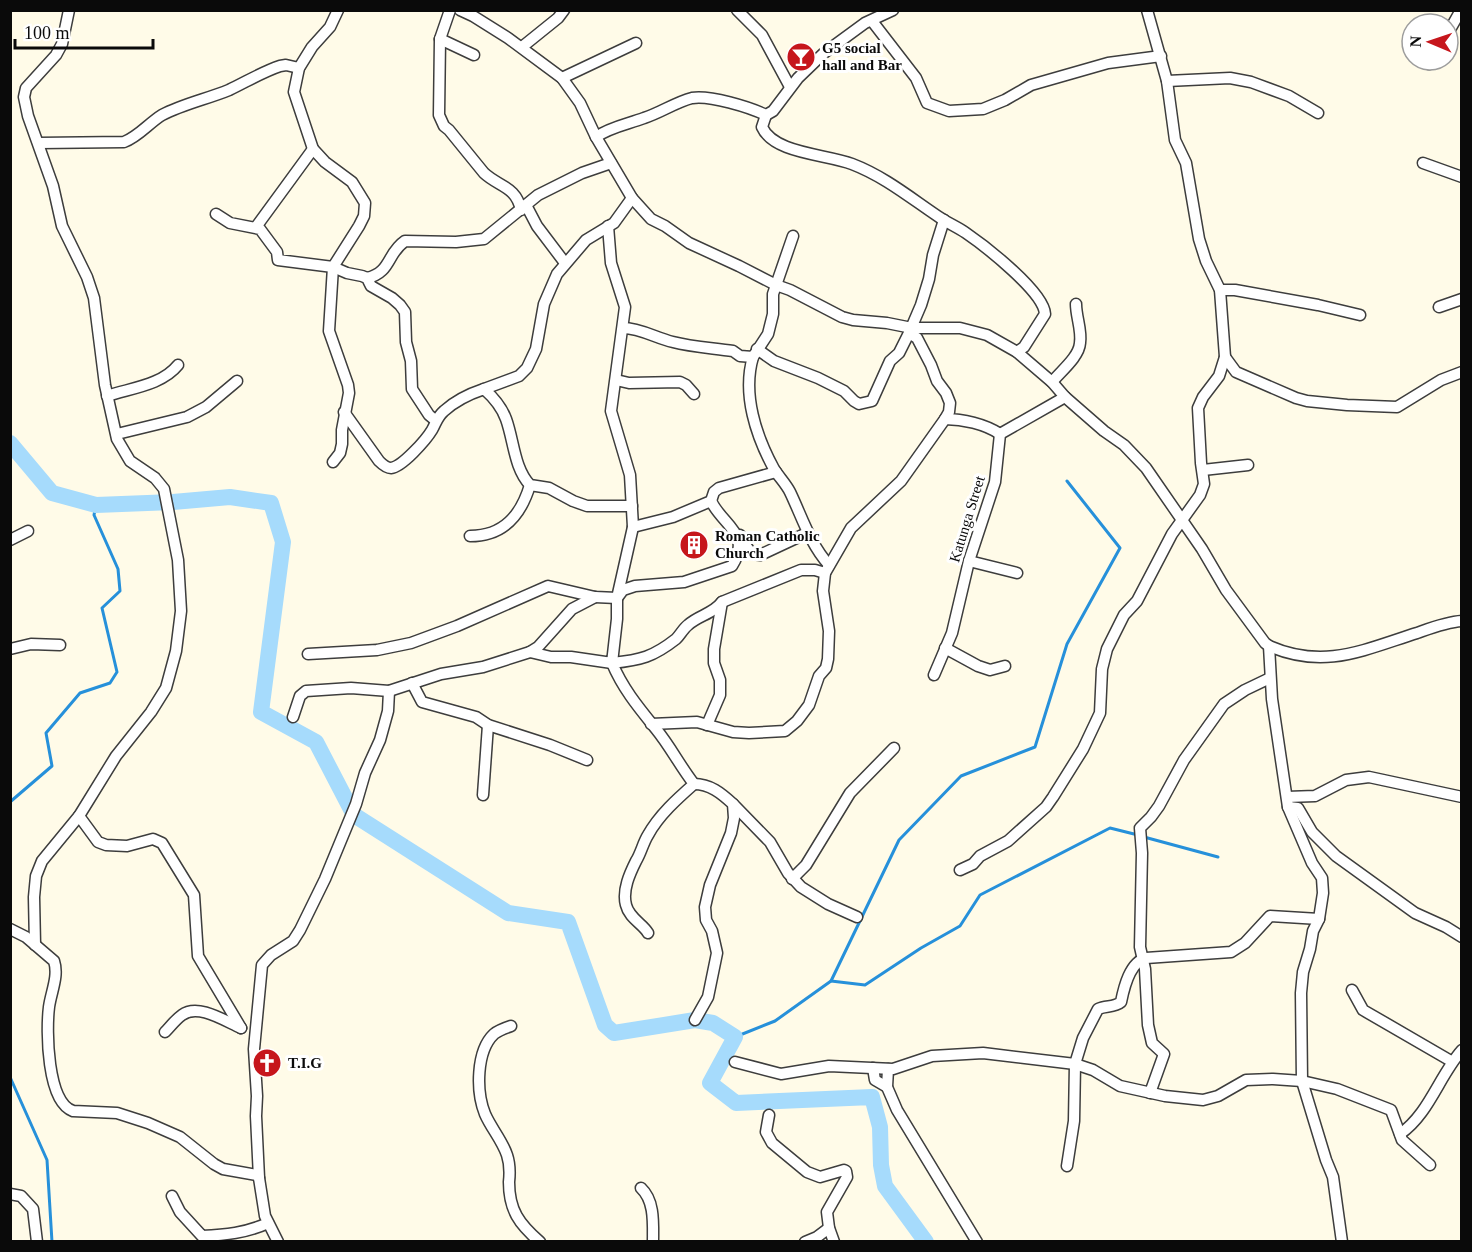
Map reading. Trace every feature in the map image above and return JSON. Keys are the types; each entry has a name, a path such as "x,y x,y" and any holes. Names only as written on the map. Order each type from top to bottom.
{"street":[{"path":"35,945 34,897 36,876 42,861 79,816 117,756 151,712 166,688 171,674 181,611 178,560 164,489 155,478 130,461 123,452 107,396 94,298 87,277 62,226 53,186 28,116 24,98 26,88 56,55 62,44 69,10"},
{"path":"333,462 340,453 344,412 349,393 329,331 333,267 360,226 365,203 352,182 325,162 313,149 294,92 299,68 312,47 330,27 338,10"},
{"path":"450,10 440,39 441,122 484,173 492,180 509,188 565,263"},
{"path":"460,10 522,47 562,78 580,103 596,136 632,198 651,219 689,243 842,317 887,323 911,330 960,328 976,331 1017,352 1052,382 1065,397 1134,454 1183,520 1226,590 1269,646 1297,656 1329,657 1359,652 1436,626 1461,621"},
{"path":"522,47 558,18 564,10"},
{"path":"737,10 762,35 790,87"},
{"path":"893,10 864,23 824,53 790,87 773,111 766,115 762,127 772,141 823,158 852,164 898,188 965,232 1023,280 1040,299 1045,308 1045,314 1024,347 1017,352"},
{"path":"960,870 1008,841 1053,798 1083,749 1100,713 1102,669 1107,649 1124,615 1137,601 1172,534 1200,495 1204,484 1198,408 1216,380 1225,357 1220,290 1199,240 1185,163 1175,140 1167,81 1148,10"},
{"path":"872,21 916,78 927,103 949,111 983,109 1031,85 1108,63 1161,56"},
{"path":"440,39 474,55"},
{"path":"562,78 636,43"},
{"path":"39,143 124,142 162,116 181,107 230,89 280,66 299,68"},
{"path":"1167,81 1230,78 1251,82 1289,96 1318,113"},
{"path":"596,136 693,98 740,106 766,115"},
{"path":"256,227 313,149"},
{"path":"216,214 230,223 256,227 277,252 278,260 333,267 367,278 379,275 405,241 456,242 484,239 557,185 611,163"},
{"path":"1423,163 1461,177"},
{"path":"344,412 379,461 391,468 407,458 432,431 435,420 460,399 519,376 527,368 536,349 544,304 550,286 565,263 586,240 614,223 632,198"},
{"path":"623,328 632,328 653,337 681,344 733,351 740,356 755,353 818,378 844,391 859,404 872,400 890,361 899,353 911,330 927,286 933,255 944,220"},
{"path":"608,226 611,263 625,307 611,411 630,475 633,527 617,598 612,663 633,702 694,784 712,788 733,804 770,842 792,879 819,899 857,917"},
{"path":"793,236 773,294 773,314 768,334 755,353 749,384 752,410 765,452 789,490 807,533 827,569"},
{"path":"367,278 371,286 392,298 405,312 412,389 423,407 435,420"},
{"path":"1220,290 1235,290 1318,304 1360,315"},
{"path":"1439,307 1461,299"},
{"path":"1052,382 1078,351 1080,335 1076,319 1076,304"},
{"path":"651,724 661,725 684,721 733,732 774,732 785,730 797,721 809,705 819,675 826,668 828,659 830,631 823,591 827,569 851,528 901,481 949,412 950,403 946,393 937,381 932,365 911,330"},
{"path":"1225,357 1236,372 1307,401 1394,408 1441,380 1461,372"},
{"path":"107,396 156,381 171,374 178,365"},
{"path":"1216,380 1236,372"},
{"path":"616,380 629,383 680,382 694,394"},
{"path":"117,434 187,417 206,407 237,381"},
{"path":"484,388 506,419 518,463 524,478 530,485 549,488 587,506 632,506"},
{"path":"945,419 969,422 993,429 1000,434 1065,397"},
{"name":"Katunga Street","path":"934,675 952,633 969,561 996,482 1000,434"},
{"path":"1203,470 1248,465"},
{"path":"633,527 673,517 711,501 714,492 719,488 776,472"},
{"path":"470,536 485,536 508,524 525,502 530,485"},
{"path":"711,501 740,534 751,552 760,555 807,533"},
{"path":"10,540 28,531"},
{"path":"617,598 623,590 635,586 684,582 732,566 738,553 736,532"},
{"path":"969,561 1017,573"},
{"path":"530,652 551,657 571,657 612,663 650,657 676,638 688,624 714,611 722,602 801,570 827,569"},
{"path":"308,654 377,650 411,643 548,586 595,597 617,598"},
{"path":"293,717 300,696 306,691 351,688 388,691 458,670 483,667 530,652 572,609 595,597"},
{"path":"707,725 720,695 720,680 714,663 714,649 722,602"},
{"path":"10,649 31,645 60,645"},
{"path":"1269,646 1270,678 1287,802 1312,863 1322,878 1323,893 1319,919 1313,931 1303,972 1301,993 1302,1082 1333,1177 1342,1242"},
{"path":"945,648 990,670 1005,666"},
{"path":"1150,1094 1164,1054 1150,1038 1145,969 1141,959 1142,853 1140,828 1155,812 1184,760 1224,704 1270,678"},
{"path":"412,683 422,702 476,717 488,725 550,745 587,760"},
{"path":"278,1242 268,1223 259,1178 254,1048 262,965 271,955 292,941 300,930 325,879 385,725 388,691"},
{"path":"483,795 488,725"},
{"path":"792,879 806,865 850,793 894,748"},
{"path":"1287,802 1315,796 1346,780 1369,777 1461,797"},
{"path":"648,933 644,927 637,924 626,905 630,872 657,823 694,784"},
{"path":"1287,802 1298,808 1312,832 1345,862 1415,913 1446,927 1461,937"},
{"path":"695,1020 708,997 717,953 712,930 706,920 705,908 710,885 731,833 733,804"},
{"path":"79,816 98,842 106,845 127,846 153,839 162,843 170,853 194,895 195,943 198,956 241,1028"},
{"path":"1067,1166 1074,1121 1075,1064 1081,1044 1095,1014 1103,1007 1116,1006 1121,1002 1130,974 1141,959 1231,952 1245,943 1270,916 1319,919"},
{"path":"10,929 19,932 54,961 56,968 48,1024 51,1072 57,1095 62,1104 73,1111 117,1113 148,1123 180,1137 223,1169 250,1173 259,1178"},
{"path":"1352,990 1364,1010 1451,1061"},
{"path":"165,1032 189,1011 208,1014 255,1033"},
{"path":"511,1026 496,1032 490,1040 480,1068 478,1089 485,1114 500,1138 508,1157 513,1210 519,1221 540,1242"},
{"path":"1400,1134 1410,1125 1435,1092 1451,1061 1461,1050"},
{"path":"735,1062 781,1074 830,1066 899,1068 932,1056 983,1053 1075,1064 1093,1070 1120,1086 1150,1094 1203,1100 1218,1096 1246,1080 1302,1082 1337,1089 1371,1104 1385,1106 1391,1110 1406,1144 1430,1165"},
{"path":"873,1068 876,1080 887,1087"},
{"path":"888,1069 887,1087 900,1117 977,1242"},
{"path":"769,1115 766,1132 772,1143 807,1172 820,1177 846,1171 847,1177 827,1212 834,1242"},
{"path":"641,1188 648,1194 651,1203 653,1242"},
{"path":"10,1194 21,1196 33,1209 37,1242"},
{"path":"172,1196 180,1212 202,1236 253,1230 268,1223"},
{"path":"805,1242 829,1228"}],"waterway":[{"path":"10,443 52,493 96,505 230,497 271,503 283,542 261,712 316,742 354,815 508,913 568,922 605,1025 614,1033 695,1020 713,1023 735,1037 710,1083 736,1103 872,1097 880,1127 881,1165 885,1186 926,1242"},
{"path":"735,1037 775,1021 831,981 899,840 961,776 1035,747 1067,644 1120,548 1067,481"},
{"path":"10,802 52,766 46,733 80,693 110,683 117,672 102,608 120,591 118,569 94,515 96,505"},
{"path":"831,981 865,985 921,948 960,926 980,895 1110,828 1138,835"},
{"path":"1144,837 1218,857"},
{"path":"10,1077 47,1160 52,1242"}],"place":[{"name":"G5 social hall and Bar","path":"801,57"},
{"name":"Roman Catholic Church","path":"694,545"},
{"name":"T.I.G","path":"267,1063"}]}
